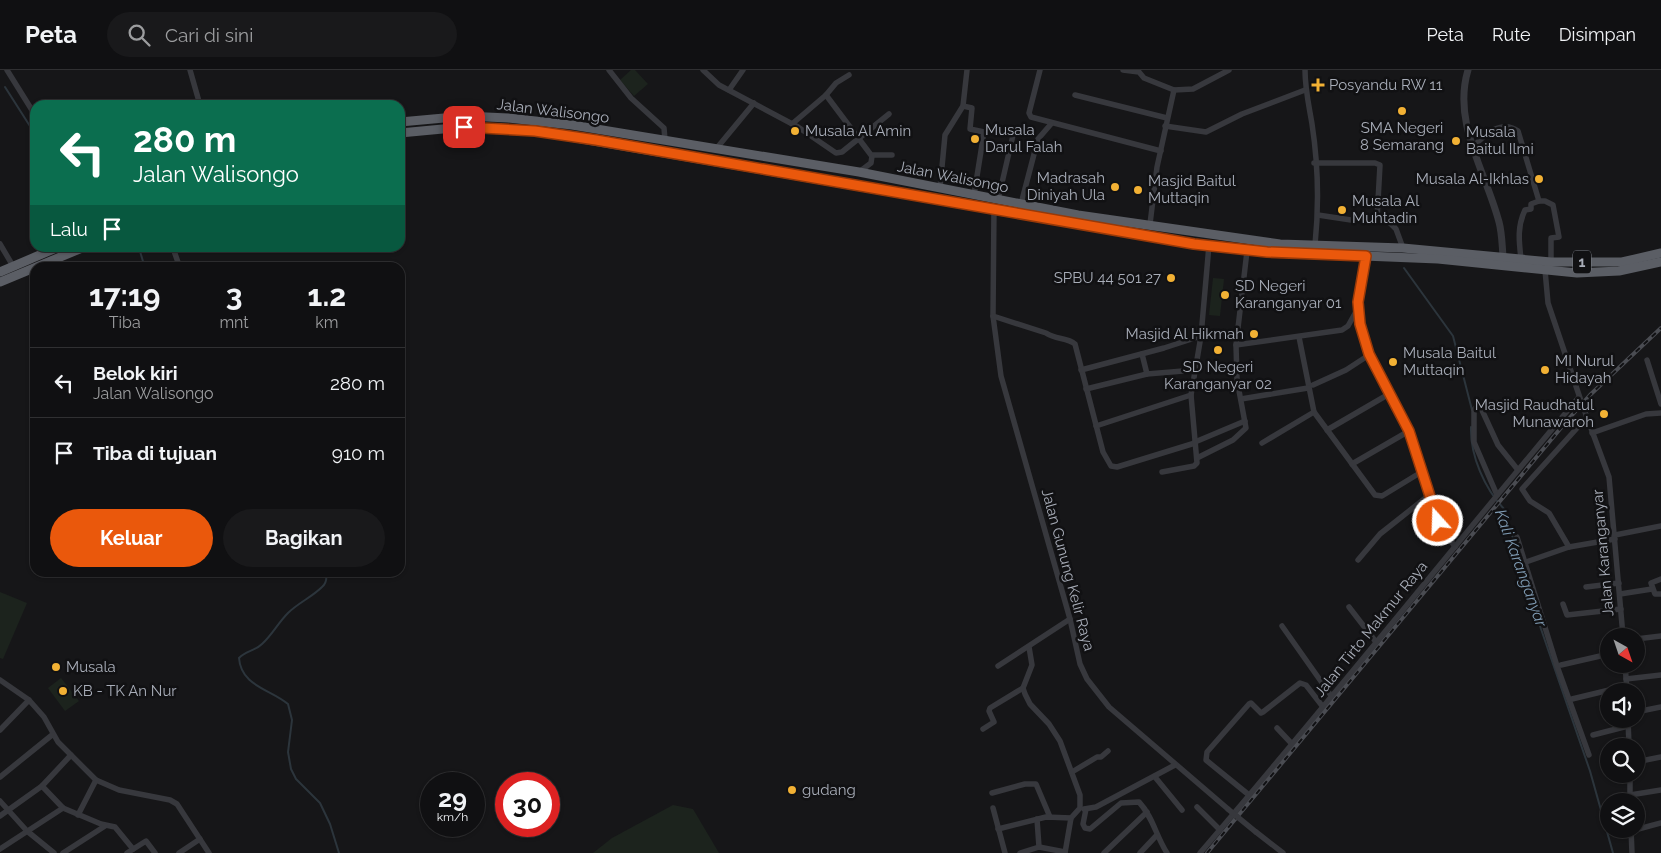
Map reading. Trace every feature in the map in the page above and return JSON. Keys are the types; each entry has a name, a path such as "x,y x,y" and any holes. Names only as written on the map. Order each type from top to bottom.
{"highway":[{"name":"Jalan Walisongo","path":"405,122 466,116 508,118 665,140 859,172 974,195 996,204 1021,204 1078,215 1280,244 1403,248 1438,255"},
{"name":"Jalan Walisongo","path":"405,133 464,127 535,131 996,204 1209,246 1247,250 1366,256 1438,255 1504,260"},
{"path":"0,272 46,252"},
{"path":"48,262 72,252"},
{"name":"1","path":"1504,260 1622,262 1661,253"},
{"name":"1","path":"1504,260 1545,270 1577,273 1619,271 1661,262"},
{"path":"0,282 30,270"}],"street":[{"path":"7,70 30,107"},
{"path":"190,70 199,100"},
{"path":"609,70 626,93 664,128 665,140"},
{"path":"704,70 719,85 792,124 836,153 842,152 889,114"},
{"path":"729,90 743,70"},
{"path":"940,188 945,135 963,106 967,70"},
{"path":"1040,70 1030,115 1051,124 1160,151"},
{"path":"1123,70 1139,72 1144,78 1174,90 1193,89 1229,70"},
{"path":"1305,70 1305,90 1312,125 1318,215 1315,245"},
{"path":"1468,70 1464,87 1464,113 1473,147 1499,222 1504,260"},
{"path":"792,124 826,95 836,83 849,75"},
{"path":"1150,224 1155,178 1174,90"},
{"path":"1165,126 1206,132 1242,114 1305,90"},
{"path":"826,95 860,137 872,156 871,163 859,172"},
{"path":"1075,95 1167,118"},
{"path":"716,149 754,103"},
{"path":"963,106 972,108 970,129 984,132 974,195"},
{"path":"1021,204 1040,136 1051,124"},
{"name":"Jalan Gunung Kelir Raya","path":"996,128 1014,131 996,204 993,316 1001,376 1070,619 1080,664 1097,695 1175,765 1283,853"},
{"path":"1473,147 1490,130 1514,128 1518,131 1539,202"},
{"path":"872,156 892,155"},
{"path":"1314,163 1375,163 1380,165 1377,219"},
{"path":"1522,259 1518,230 1522,216 1525,210 1531,208 1531,204 1545,201 1554,205 1559,237 1552,238 1551,262"},
{"path":"1318,215 1351,220 1377,219 1391,222 1396,229 1403,248"},
{"path":"0,244 13,266"},
{"path":"1162,472 1195,466 1197,458 1191,395 1201,336 1209,246"},
{"path":"1197,458 1243,433 1246,428 1237,380 1236,345 1247,250"},
{"path":"1366,256 1358,307 1360,324 1369,354 1409,431 1423,471 1428,496 1438,521 1455,547"},
{"name":"Jalan Tirto Makmur Raya","path":"1200,853 1323,707 1490,502 1580,399 1548,303 1545,270"},
{"path":"1236,345 1342,330 1348,326 1358,307"},
{"path":"993,316 1046,333 1053,338 1072,341 1076,346 1103,452 1113,467 1195,443 1245,421"},
{"path":"1081,370 1201,336"},
{"path":"1300,337 1314,412 1375,495 1382,496 1423,471"},
{"path":"1142,354 1147,374"},
{"path":"1241,399 1310,387 1346,370 1369,354"},
{"path":"1646,360 1661,404"},
{"path":"1086,389 1147,374 1195,370"},
{"path":"1327,430 1389,394"},
{"path":"1096,426 1191,395"},
{"path":"1496,495 1474,442 1474,410 1477,406 1479,405 1481,408 1498,445 1518,470"},
{"path":"1262,443 1314,412"},
{"path":"1592,433 1646,414 1661,413"},
{"name":"Jalan Karanganyar","path":"1569,547 1549,513 1530,501 1523,488 1586,415 1609,478 1622,628"},
{"path":"1352,464 1409,431"},
{"path":"1358,560 1380,534 1428,496"},
{"path":"1526,562 1569,547 1661,526"},
{"path":"1517,537 1557,666 1588,755"},
{"path":"1661,579 1651,581 1655,594 1661,594"},
{"path":"1586,587 1619,583"},
{"path":"1620,594 1652,589"},
{"path":"1563,604 1567,615 1621,609"},
{"path":"1349,607 1376,642"},
{"path":"998,666 1070,619"},
{"path":"1282,626 1332,696"},
{"path":"1645,638 1661,636"},
{"path":"983,729 994,722 989,711 990,708 1023,688 1032,665 1029,647"},
{"path":"1561,665 1600,656"},
{"path":"1626,673 1626,683"},
{"path":"1626,679 1661,675"},
{"path":"0,680 29,700 44,717 52,734 96,780 119,790 170,800 177,804 209,853"},
{"path":"1249,795 1206,760 1207,752 1249,704 1262,713 1300,683 1306,685 1323,707"},
{"path":"1023,688 1030,704 1060,741 1080,795 1085,828 1090,829 1121,803 1139,802 1147,812 1156,829 1156,836 1167,853"},
{"path":"1572,700 1600,694"},
{"path":"0,730 29,700"},
{"path":"1645,710 1661,706"},
{"path":"1276,728 1292,744"},
{"path":"1592,735 1620,728"},
{"path":"0,777 52,734"},
{"path":"1072,772 1097,757 1101,757 1108,750"},
{"path":"0,816 42,786 71,754"},
{"path":"1645,760 1661,757"},
{"path":"1020,853 1039,847 1065,852 1071,818 1083,808 1096,807 1175,765"},
{"path":"1155,776 1182,810"},
{"path":"78,815 96,780"},
{"path":"992,792 1025,784 1036,784 1050,817"},
{"path":"42,786 63,808 105,826 115,827 132,849"},
{"path":"1645,794 1661,790"},
{"path":"0,801 27,831 54,853"},
{"path":"1197,806 1220,830"},
{"path":"0,849 63,808"},
{"path":"993,808 1004,853"},
{"path":"1104,853 1147,812"},
{"path":"998,829 1050,817 1071,818"},
{"path":"1037,819 1039,847"},
{"path":"1645,827 1661,823"},
{"path":"63,853 105,826"},
{"path":"1140,853 1156,836"},
{"path":"1631,838 1632,853"},
{"path":"179,853 200,839"},
{"path":"126,853 146,841 155,853"}],"shaded area":[{"path":"631,70 635,70 648,84 634,96 620,80"},
{"path":"1213,278 1224,279 1220,316 1209,315"},
{"path":"0,592 27,603 3,659 0,658"},
{"path":"61,678 79,701 65,711 48,688"},
{"path":"673,805 693,809 719,853 593,853 612,838"}],"waterway":[{"path":"5,87 30,126"},
{"path":"140,252 143,262"},
{"name":"Kali Karanganyar","path":"1404,268 1453,336 1472,410"},
{"name":"Kali Karanganyar","path":"1471,427 1471,438 1476,460 1485,482 1504,509 1541,629 1590,771 1613,853"},
{"path":"326,577 324,585 288,613 262,644 239,658 245,675 251,681 288,704 292,720 288,752 291,769 296,779 320,803 330,824 339,853"}],"railway":[{"path":"1207,853 1565,423 1590,395 1661,328"}],"place":[{"name":"Posyandu RW 11","path":"1318,85"},
{"name":"SMA Negeri 8 Semarang","path":"1402,111"},
{"name":"Musala Al Amin","path":"795,131"},
{"name":"Musala Darul Falah","path":"975,139"},
{"name":"Musala Baitul Ilmi","path":"1456,141"},
{"name":"Musala Al-Ikhlas","path":"1539,179"},
{"name":"Madrasah Diniyah Ula","path":"1115,187"},
{"name":"Masjid Baitul Muttaqin","path":"1138,190"},
{"name":"Musala Al Muhtadin","path":"1342,210"},
{"name":"SPBU 44 501 27","path":"1171,278"},
{"name":"SD Negeri Karanganyar 01","path":"1225,295"},
{"name":"Masjid Al Hikmah","path":"1254,334"},
{"name":"SD Negeri Karanganyar 02","path":"1218,350"},
{"name":"Musala Baitul Muttaqin","path":"1393,362"},
{"name":"MI Nurul Hidayah","path":"1545,370"},
{"name":"Masjid Raudhatul Munawaroh","path":"1604,414"},
{"name":"Musala","path":"56,667"},
{"name":"KB - TK An Nur","path":"63,691"},
{"name":"gudang","path":"792,790"}],"route":[{"path":"464,127 535,131 596,140 1194,244 1267,252 1366,256 1358,302 1360,324 1369,354 1409,431 1423,471 1428,496 1438,521"}]}
